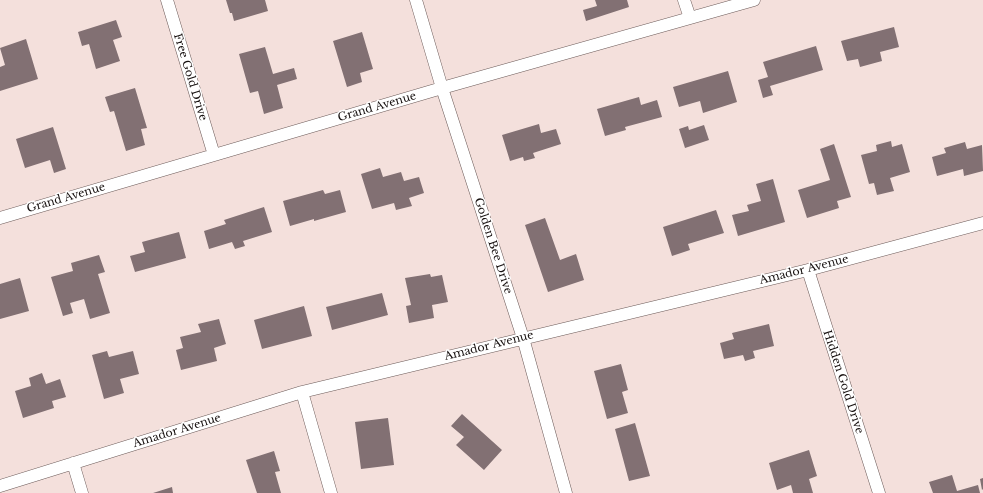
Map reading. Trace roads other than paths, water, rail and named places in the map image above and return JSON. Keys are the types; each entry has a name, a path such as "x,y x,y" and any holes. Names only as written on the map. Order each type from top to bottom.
{"street":[{"name":"Free Gold Drive","path":"167,0 214,154"},
{"name":"Golden Bee Drive","path":"416,0 442,88 523,338 566,493"},
{"path":"684,0 690,18"},
{"name":"Grand Avenue","path":"0,218 442,88 754,0"},
{"name":"Amador Avenue","path":"0,486 302,392 808,270 983,222"},
{"name":"Hidden Gold Drive","path":"808,270 879,493"},
{"path":"302,392 332,493"},
{"path":"74,463 82,493"}]}
